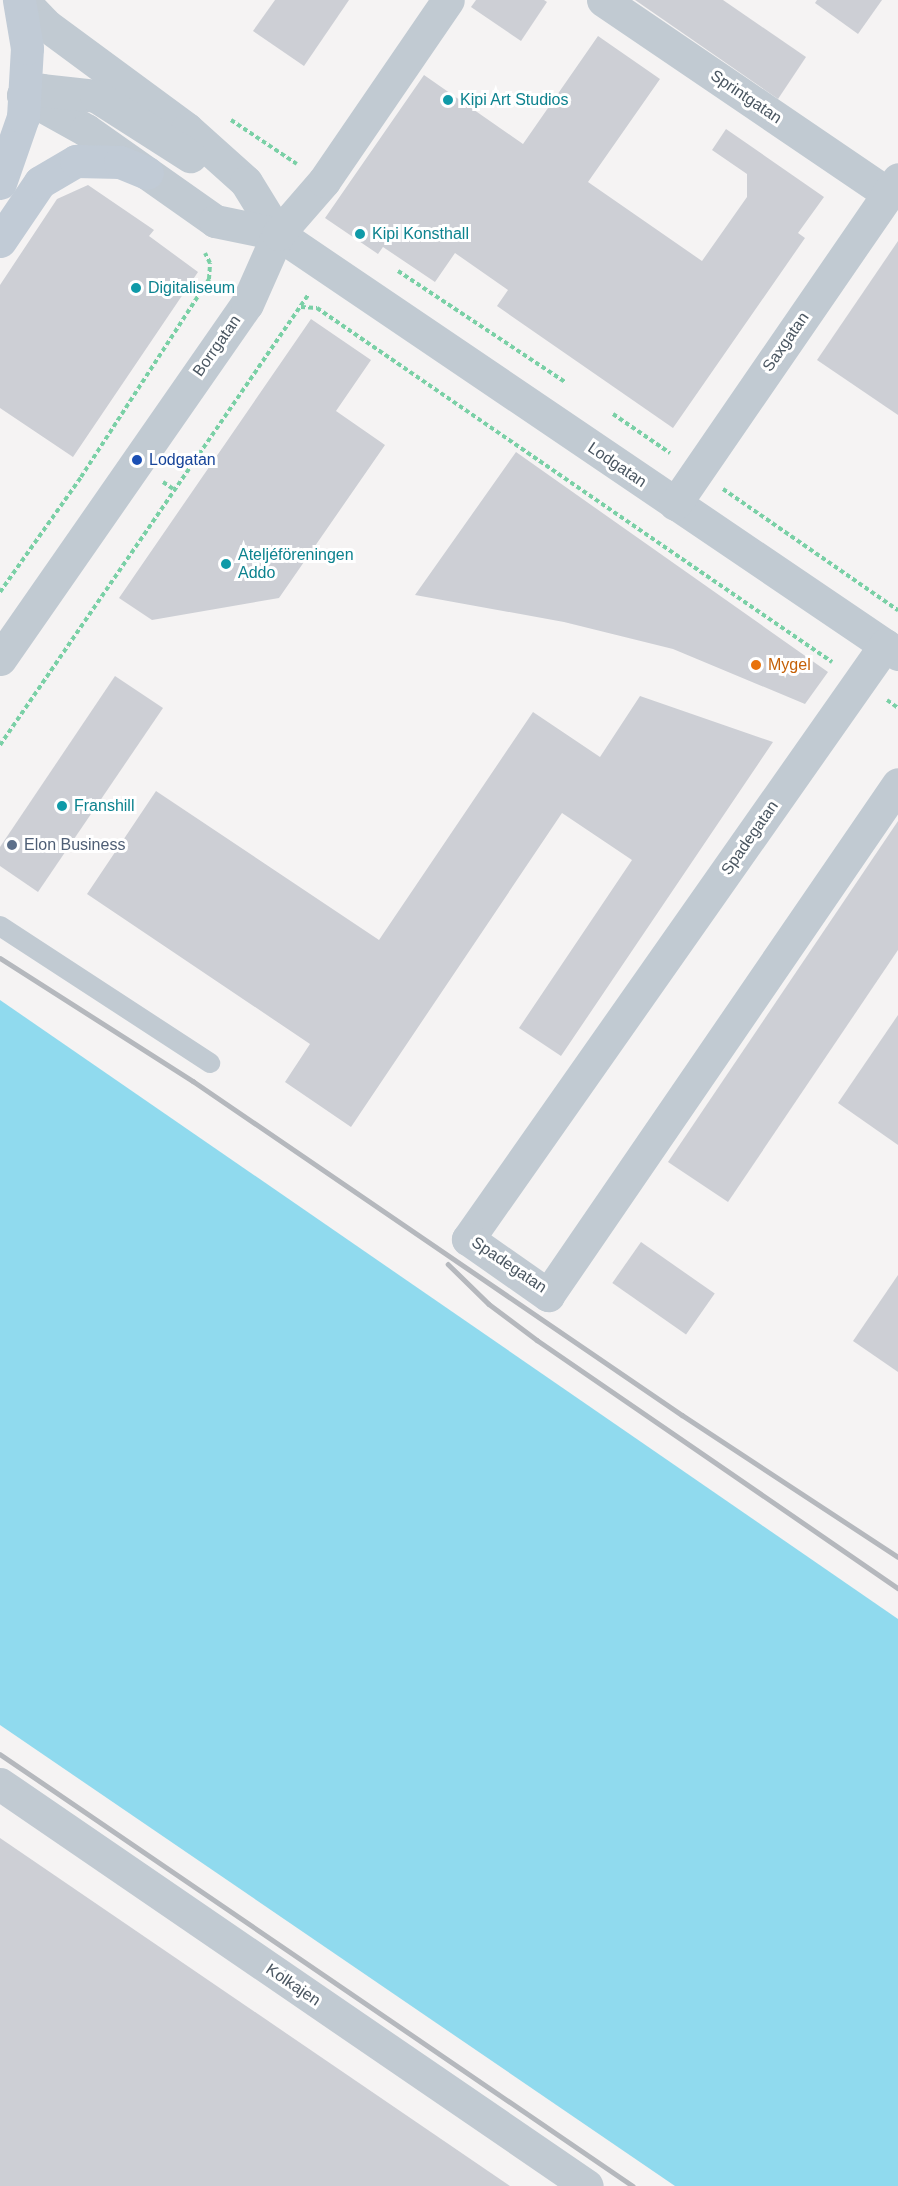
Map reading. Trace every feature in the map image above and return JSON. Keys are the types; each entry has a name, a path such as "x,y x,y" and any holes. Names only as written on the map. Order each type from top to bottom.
{"main road":[{"path":"11,101 27,48 21,0"},
{"path":"0,68 11,101 23,117 16,146 0,183"},
{"path":"0,241 40,182 76,161 120,162 147,173"}],"street":[{"name":"Lodgatan","path":"21,0 46,25 187,129 246,182 278,234"},
{"name":"Borrgatan","path":"0,659 247,304 278,234 324,181 448,0"},
{"name":"Sprintgatan","path":"603,0 893,187"},
{"path":"11,101 41,90 69,90 96,96 211,170 246,182"},
{"name":"Lodgatan","path":"11,101 86,130 215,221 278,234 892,649"},
{"name":"Saxgatan","path":"675,504 893,187"},
{"name":"Spadegatan","path":"892,649 860,681 468,1239 548,1295 898,784"},
{"name":"Kolkajen","path":"0,1784 587,2186"}],"lane":[{"path":"0,926 210,1063"}],"path":[{"path":"291,160 324,181"},
{"path":"0,592 81,477 209,279 210,263 202,248"},
{"path":"387,264 565,382"},
{"path":"0,745 328,267"},
{"path":"300,307 317,308 898,708"},
{"path":"613,414 898,609"},
{"path":"158,479 175,490"}],"water":[{"path":"0,1000 898,1619 898,2186 675,2186 0,1725"}],"building":[{"path":"275,0 349,0 304,66 253,31"},
{"path":"476,0 544,0 547,2 521,41 471,7"},
{"path":"635,0 723,0 806,57 778,99"},
{"path":"817,0 882,0 858,34 815,3"},
{"path":"598,36 660,79 588,182 702,261 747,197 747,174 712,150 726,129 824,197 798,233 805,238 673,428 497,306 508,290 455,253 435,282 383,247 378,254 325,218 424,75 523,144"},
{"path":"88,185 154,230 149,236 198,272 73,457 0,408 0,285 57,199"},
{"path":"898,241 898,415 817,360"},
{"path":"311,319 371,360 336,411 385,445 279,598 152,620 119,598"},
{"path":"516,452 828,672 805,704 673,649 564,622 415,595"},
{"name":"Franshill","path":"115,676 163,708 38,892 0,866 0,847"},
{"path":"640,696 773,742 561,1056 519,1028 632,860 562,813 351,1127 285,1082 310,1044 87,894 156,791 379,940 533,712 600,757"},
{"path":"898,821 898,950 728,1202 668,1162"},
{"path":"898,1015 898,1145 838,1103"},
{"path":"641,1242 715,1294 686,1335 612,1283"},
{"path":"898,1275 898,1372 853,1341"},
{"path":"0,1838 510,2186 0,2186"}],"railway":[{"path":"0,958 193,1081 682,1415 898,1557"},
{"path":"448,1264 489,1304 537,1340 898,1588"},
{"path":"0,1754 633,2186"}],"place":[{"name":"Kipi Art Studios","path":"448,100"},
{"name":"Kipi Konsthall","path":"360,234"},
{"name":"Digitaliseum","path":"136,288"},
{"name":"Lodgatan","path":"137,460"},
{"name":"Ateljéföreningen Addo","path":"226,564"},
{"name":"Mygel","path":"756,665"},
{"name":"Franshill","path":"62,806"},
{"name":"Elon Business","path":"12,845"}]}
